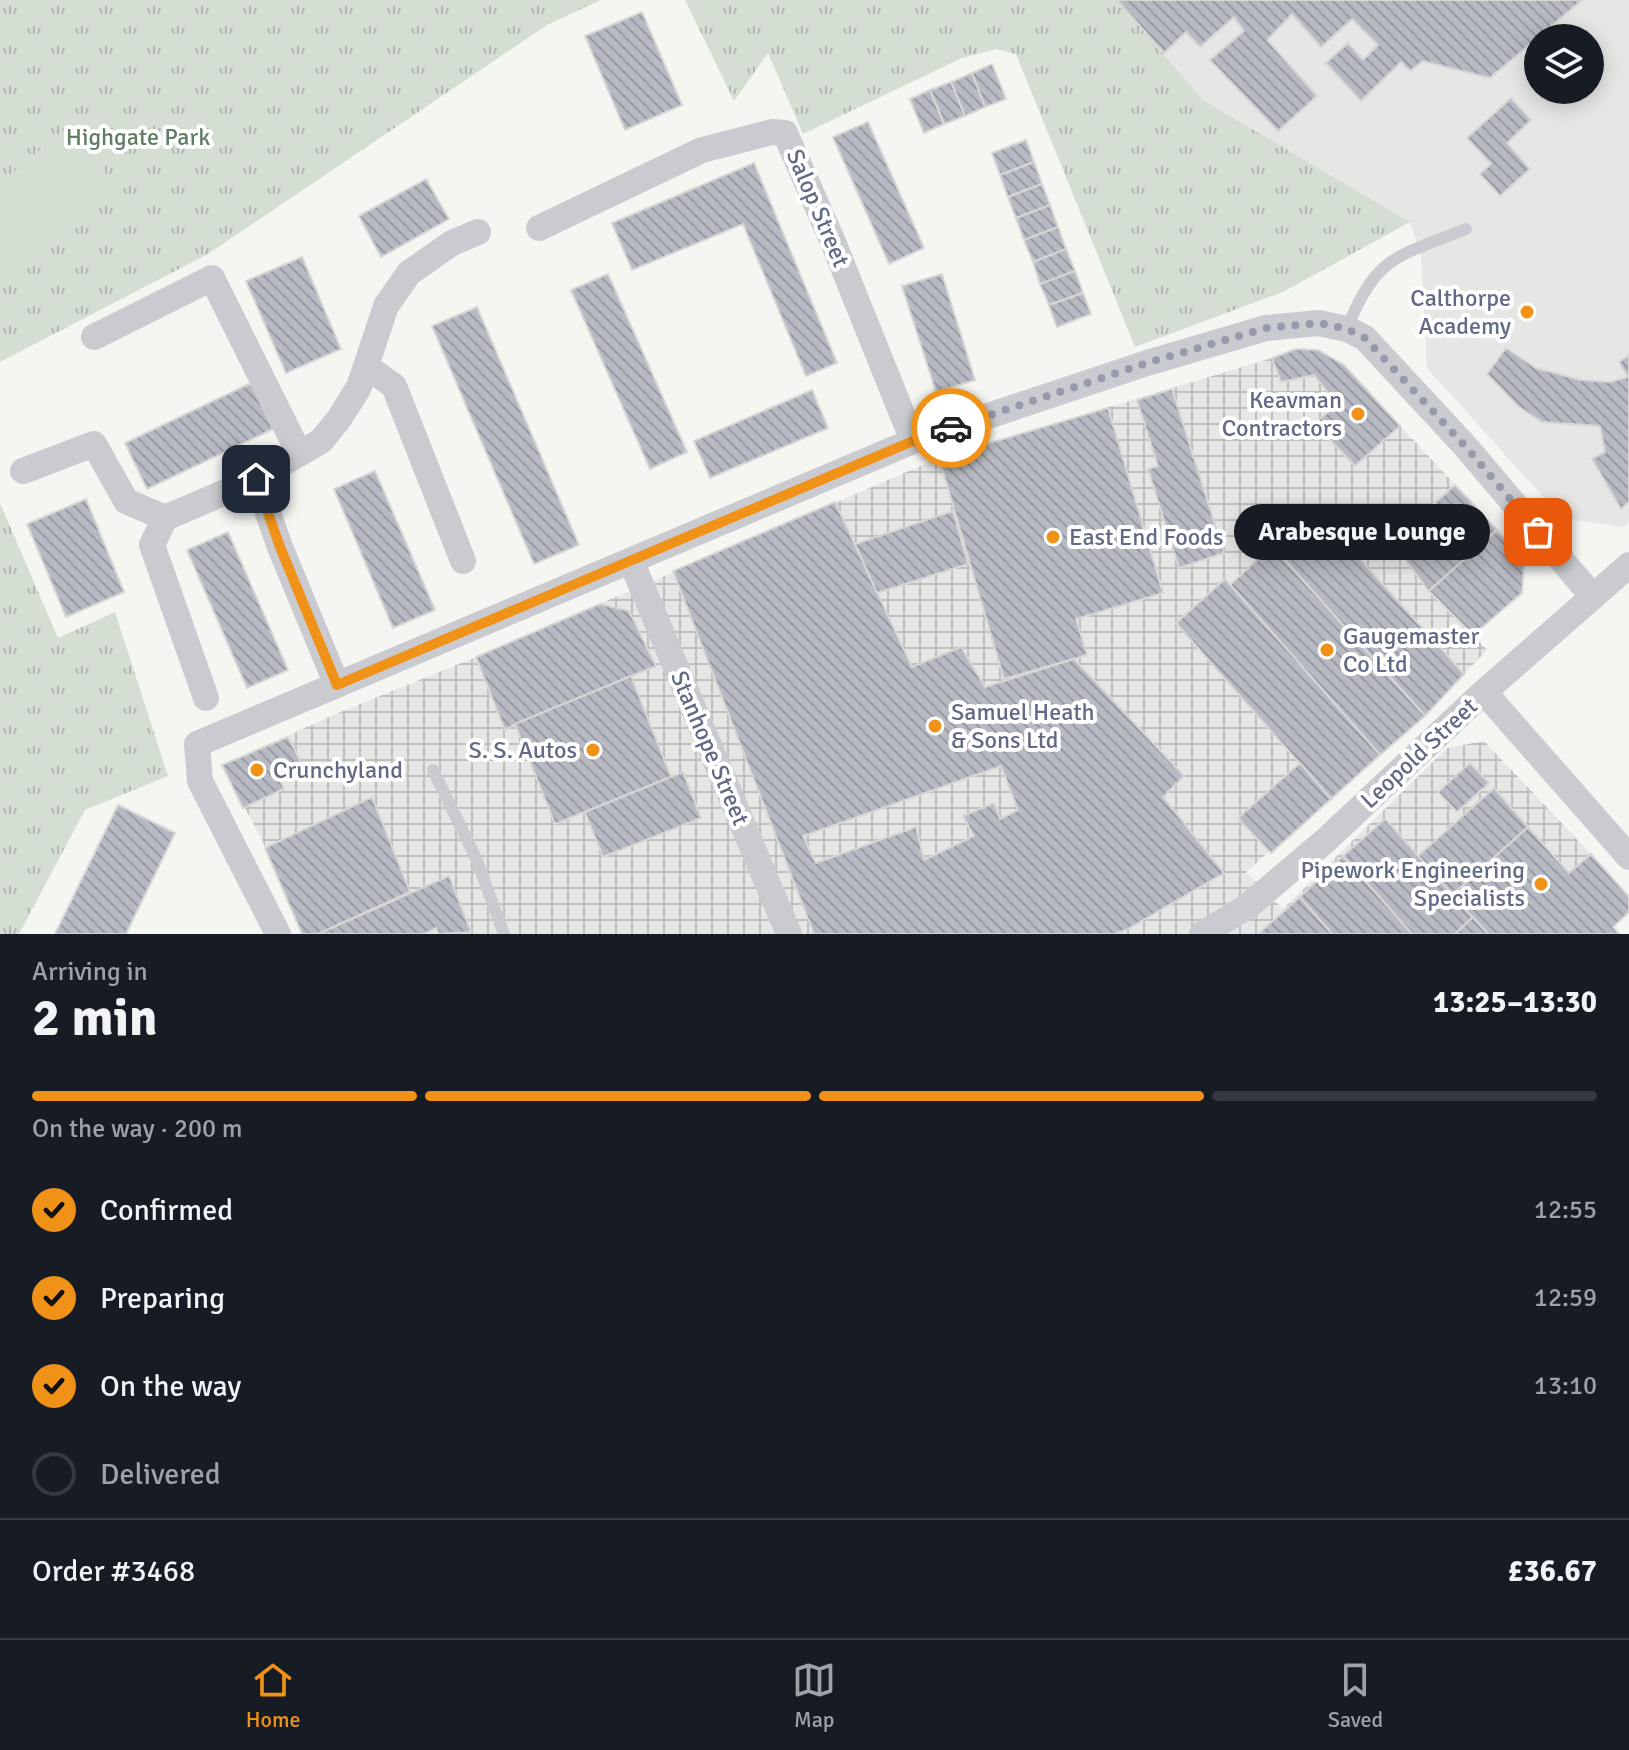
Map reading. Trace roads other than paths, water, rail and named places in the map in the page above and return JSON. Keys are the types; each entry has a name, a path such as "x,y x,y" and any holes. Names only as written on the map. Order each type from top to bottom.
{"street":[{"name":"Salop Street","path":"539,228 702,150 772,132 785,133 833,242 913,441"},
{"path":"206,698 152,545 165,518 256,479 321,441 359,387 386,306 409,273 452,243 478,232"},
{"path":"94,337 212,278 299,453"},
{"path":"269,931 200,781 197,744 913,441 1147,363 1266,328 1319,323 1347,329 1365,338 1466,447 1593,597"},
{"path":"366,366 394,386 463,561"},
{"path":"23,471 94,444 126,501 165,518"},
{"path":"256,479 280,547 337,685"},
{"name":"Stanhope Street","path":"631,561 789,934"},
{"name":"Leopold Street","path":"1202,934 1248,906 1326,840 1484,692 1629,565"},
{"path":"1484,692 1627,850"}],"lane":[{"path":"1347,329 1359,297 1380,268 1398,256 1466,229"},
{"path":"433,770 476,858 504,934"}],"place":[{"name":"Calthorpe Academy","path":"1527,312"},
{"name":"Keavman Contractors","path":"1358,414"},
{"name":"Arabesque Lounge","path":"1538,532"},
{"name":"East End Foods","path":"1053,537"},
{"name":"Gaugemaster Co Ltd","path":"1327,650"},
{"name":"Samuel Heath & Sons Ltd","path":"935,726"},
{"name":"S. S. Autos","path":"593,750"},
{"name":"Crunchyland","path":"257,770"},
{"name":"Pipework Engineering Specialists","path":"1541,884"}],"park label":[{"name":"Highgate Park","path":"138,137"}]}
